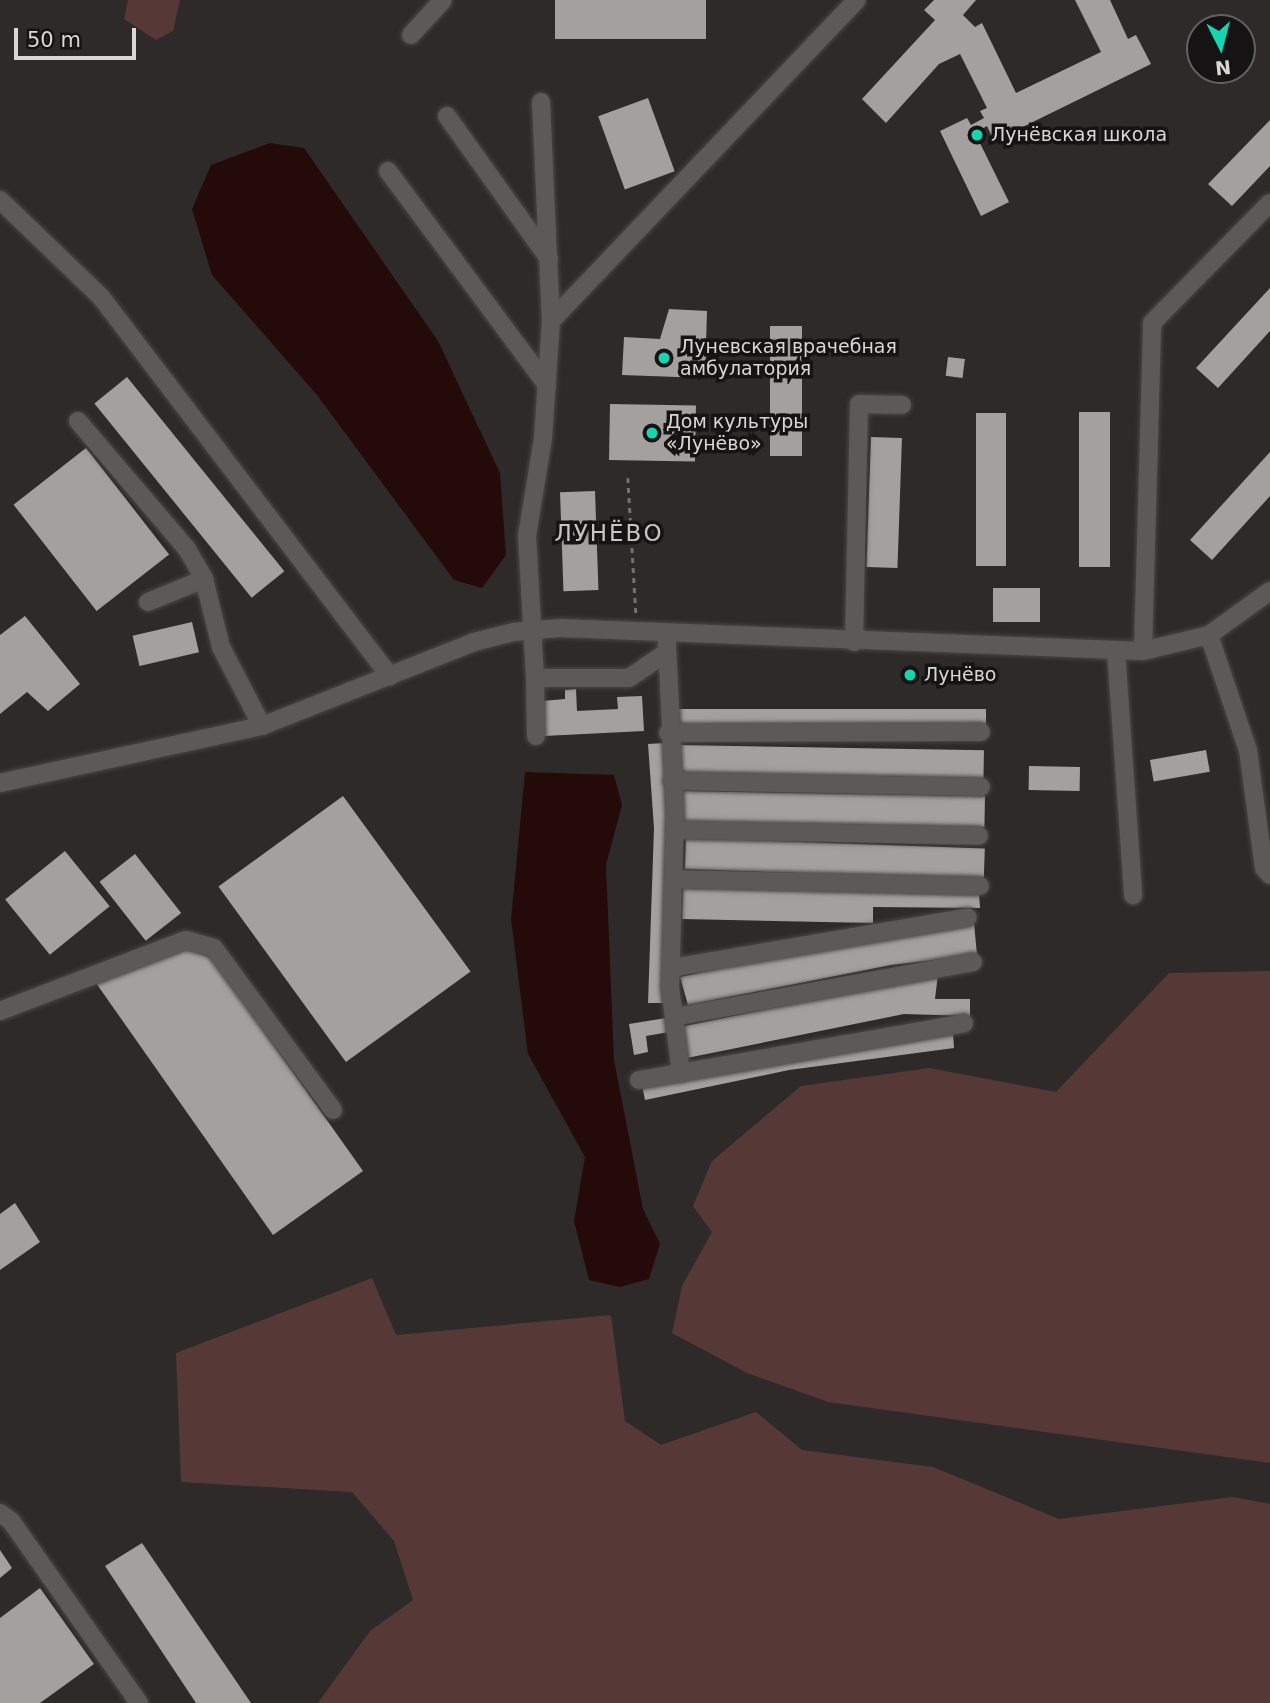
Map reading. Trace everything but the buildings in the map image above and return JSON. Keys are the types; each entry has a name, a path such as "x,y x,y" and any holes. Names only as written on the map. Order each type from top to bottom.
{"street":[{"path":"411,35 443,0"},
{"path":"551,321 857,0"},
{"path":"536,736 534,631 527,536 547,386 551,321 541,102"},
{"path":"447,116 549,259"},
{"path":"388,171 547,386"},
{"path":"0,200 101,297 390,676"},
{"path":"1143,651 1152,323 1270,203"},
{"path":"854,642 859,404 902,405"},
{"path":"78,421 187,549 204,579 221,647 262,726"},
{"path":"148,602 204,579"},
{"path":"0,783 262,726 474,642 534,631 637,631 854,642 1143,651 1209,635 1270,591"},
{"path":"667,633 668,733 675,830 671,968 681,1073"},
{"path":"1209,635 1248,750 1264,868 1270,875"},
{"path":"1116,650 1133,895"},
{"path":"535,678 629,678 667,652"},
{"path":"668,733 981,732"},
{"path":"672,781 981,787"},
{"path":"675,830 979,836"},
{"path":"673,879 980,886"},
{"path":"671,968 968,916"},
{"path":"0,1011 186,940 214,948 333,1110"},
{"path":"674,1017 973,962"},
{"path":"639,1080 964,1023"},
{"path":"0,1513 11,1521 139,1703"}],"path":[{"path":"628,478 637,631"}],"shaded area":[{"path":"128,0 180,0 173,31 156,40 124,19"},
{"path":"270,143 304,148 438,341 500,473 506,555 482,588 454,580 317,395 212,275 192,209 211,165"},
{"path":"525,772 614,775 622,805 606,865 614,1060 643,1209 660,1244 649,1279 620,1287 589,1280 574,1221 585,1157 528,1054 511,919"},
{"path":"1270,971 1270,1463 828,1402 747,1373 672,1333 682,1286 712,1232 693,1206 712,1161 801,1086 929,1068 1056,1092 1169,973"},
{"path":"372,1278 396,1335 611,1315 625,1421 661,1445 756,1412 802,1450 933,1467 1059,1519 1233,1497 1270,1504 1270,1703 318,1703 370,1631 413,1600 394,1541 352,1492 181,1482 176,1353"}],"place":[{"name":"Лунёвская школа","path":"977,135"},
{"name":"Луневская врачебная амбулатория","path":"664,358"},
{"name":"Дом культуры «Лунёво»","path":"652,433"},
{"name":"Лунёво","path":"910,675"}],"district":[{"name":"ЛУНЁВО","path":"609,533"}]}
